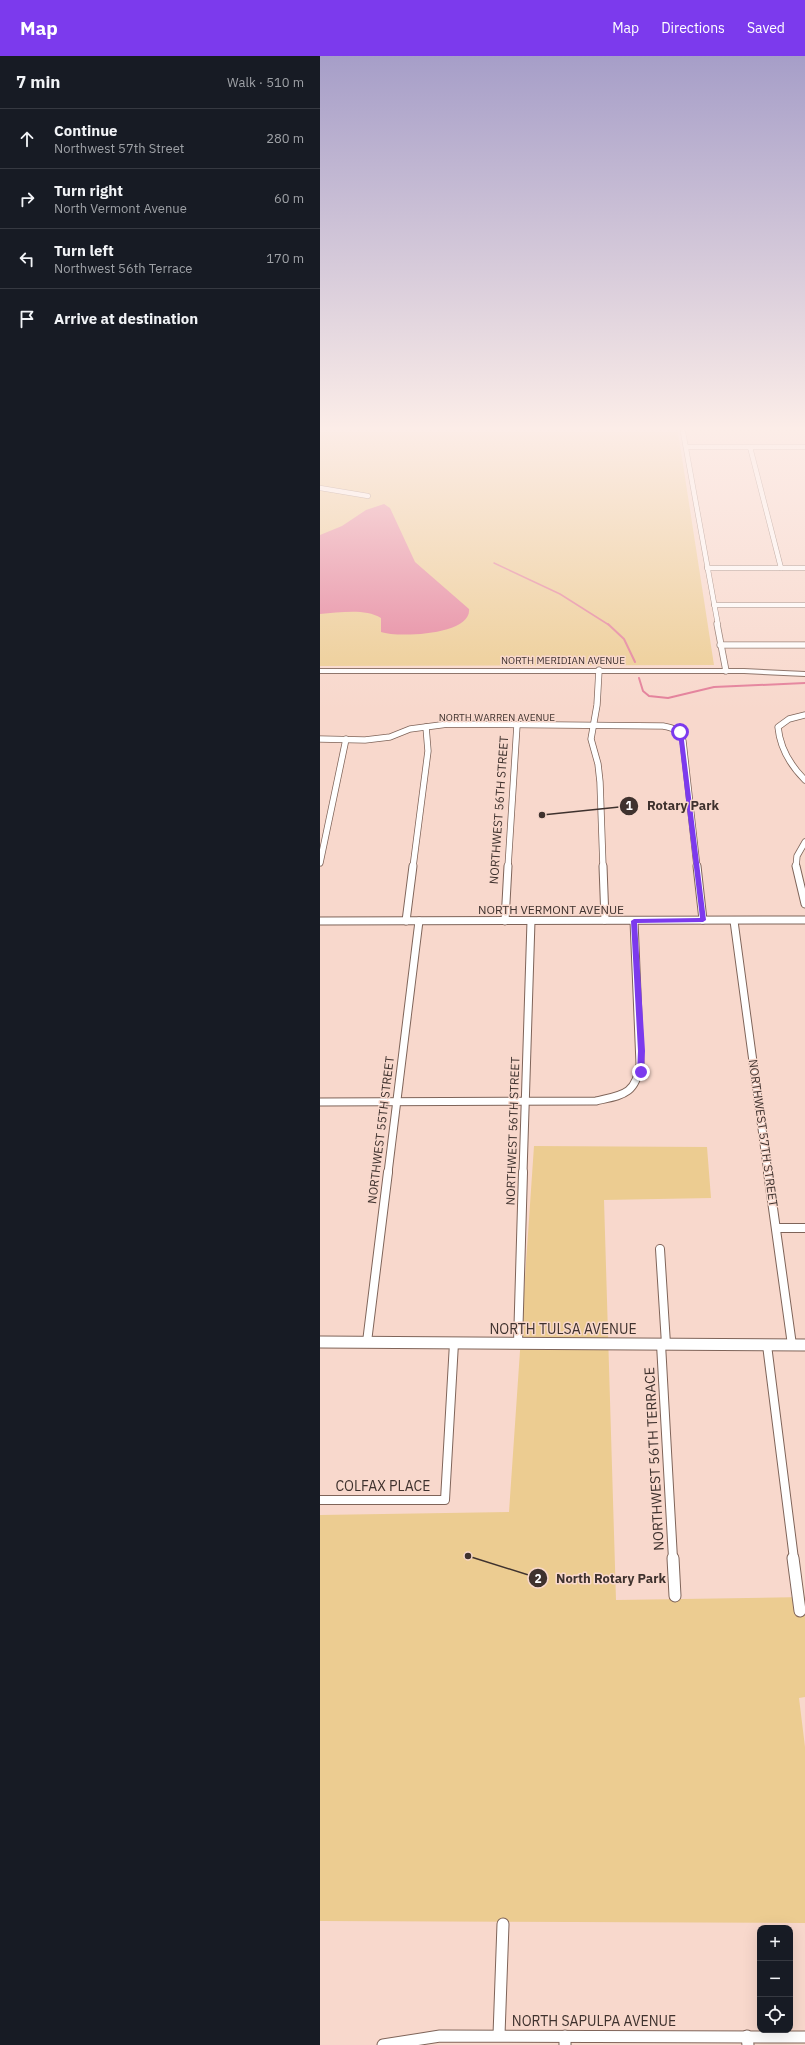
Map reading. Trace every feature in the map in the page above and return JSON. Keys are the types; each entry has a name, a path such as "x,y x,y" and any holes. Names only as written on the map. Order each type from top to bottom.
{"main road":[{"name":"NORTH MERIDIAN AVENUE","path":"320,670 726,671 805,674"}],"street":[{"path":"700,525 720,645 726,671"},
{"path":"770,525 781,568"},
{"path":"707,568 805,568"},
{"path":"714,605 805,605"},
{"path":"720,645 805,645"},
{"path":"599,670 597,705 591,739 598,764 600,782 604,920"},
{"path":"805,715 789,718 778,727 779,738 785,753 793,767 805,780"},
{"name":"NORTH WARREN AVENUE","path":"320,739 365,740 390,737 410,729 448,724 592,727 663,726 676,728 680,732 683,741 703,920"},
{"name":"NORTHWEST 56TH STREET","path":"504,921 513,764 517,725"},
{"path":"406,921 428,751 426,727"},
{"path":"320,863 346,739"},
{"path":"805,842 798,856 796,866 805,904"},
{"name":"NORTH VERMONT AVENUE","path":"320,921 805,920"},
{"name":"NORTHWEST 55TH STREET","path":"367,1342 419,921"},
{"name":"NORTHWEST 56TH STREET","path":"518,1343 531,921"},
{"path":"320,1102 596,1101 620,1096 633,1086 641,1072 634,921"},
{"name":"NORTHWEST 57TH STREET","path":"734,921 792,1345"},
{"path":"776,1228 805,1228"},
{"name":"NORTHWEST 56TH TERRACE","path":"660,1248 675,1596"},
{"name":"NORTH TULSA AVENUE","path":"320,1342 805,1345"},
{"name":"COLFAX PLACE","path":"320,1500 445,1500 454,1343"},
{"path":"767,1345 800,1611"},
{"path":"499,2035 503,1924"},
{"name":"NORTH SAPULPA AVENUE","path":"383,2045 440,2036 499,2035 565,2040 747,2040 805,2036"}],"shaded area":[{"path":"320,525 692,525 714,665 320,666"},
{"path":"398,525 415,562 469,609 467,618 459,624 447,629 402,635 381,632 381,618 367,613 351,612 320,614 320,535 342,526"},
{"path":"534,1146 707,1147 711,1198 604,1200 616,1600 805,1597 805,1697 799,1698 805,1747 805,1923 320,1921 320,1515 509,1512"}],"waterway":[{"path":"494,563 560,594 609,625"},
{"path":"608,624 624,639 635,662"},
{"path":"639,678 643,691 649,696 668,698 714,687 805,683"}],"place":[{"name":"Rotary Park","path":"542,815"},
{"name":"North Rotary Park","path":"468,1556"}],"route":[{"path":"641,1072 634,921 703,920 683,741 680,732"}]}
